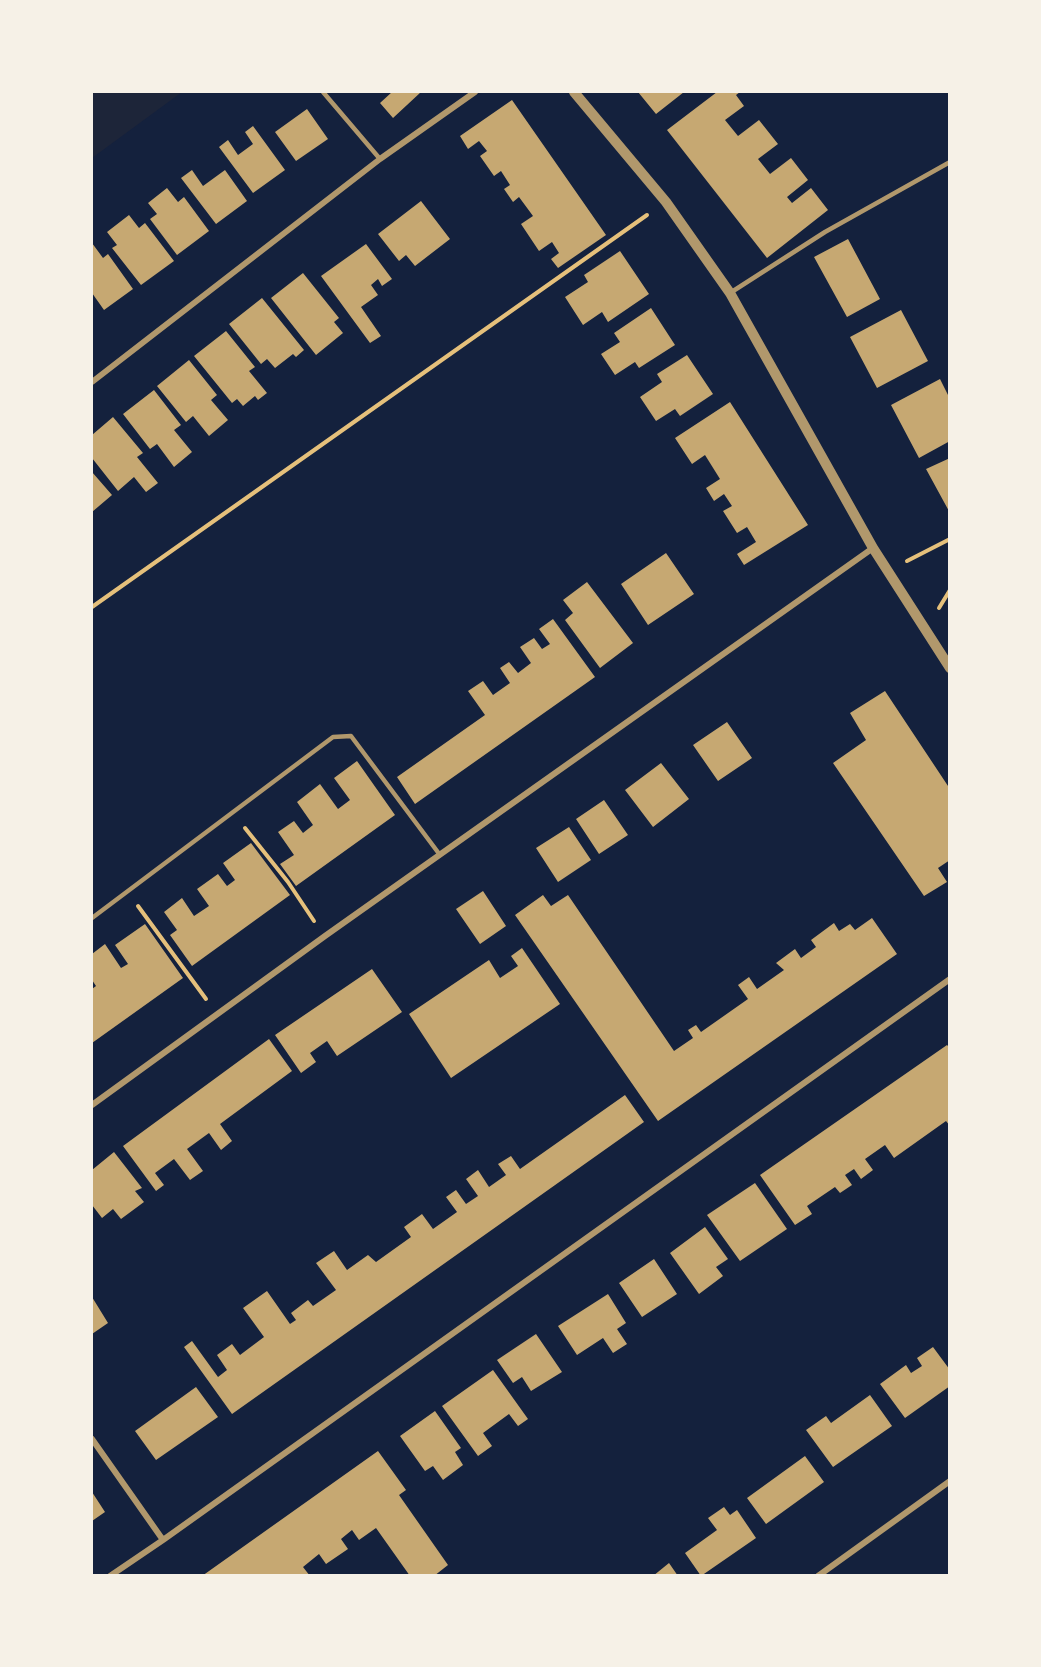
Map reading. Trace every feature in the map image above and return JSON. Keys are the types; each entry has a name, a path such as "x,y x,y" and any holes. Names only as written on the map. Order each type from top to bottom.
{"street":[{"path":"92,382 380,159 475,92"},
{"path":"574,92 666,202 730,293 873,548 950,669"},
{"path":"92,1105 325,936 873,548"},
{"path":"110,1575 163,1540 950,979"},
{"path":"92,1439 163,1540"},
{"path":"818,1575 950,1481"}],"lane":[{"path":"323,92 380,159"},
{"path":"730,293 825,232 950,162"},
{"path":"92,918 333,737 351,736 440,856"}],"path":[{"path":"92,608 666,202"},
{"path":"887,571 950,539"},
{"path":"233,812 288,882 325,936"},
{"path":"128,892 218,1014"}],"shaded area":[{"path":"92,92 182,92 92,158"}],"building":[{"path":"392,92 421,92 393,118 380,103"},
{"path":"638,92 684,92 656,114"},
{"path":"717,92 740,92 736,95 744,106 725,120 738,136 759,120 778,144 758,159 770,174 791,158 808,180 787,197 792,203 811,188 828,210 767,258 667,130"},
{"path":"512,100 606,235 558,268 551,259 559,253 552,242 539,251 521,224 533,216 519,197 513,202 504,189 510,185 501,171 494,176 480,156 487,151 479,141 468,149 460,136"},
{"path":"307,109 328,139 296,161 275,132"},
{"path":"253,126 285,170 253,193 219,147 228,140 238,155 253,144 245,132"},
{"path":"192,170 203,186 225,170 247,201 216,224 181,178"},
{"path":"167,188 178,202 184,197 209,231 177,255 150,219 157,214 148,203"},
{"path":"421,201 450,239 415,266 406,255 399,261 378,234"},
{"path":"129,215 139,228 145,223 174,261 141,285 112,248 117,245 107,232"},
{"path":"848,239 880,299 847,317 814,257"},
{"path":"92,243 103,258 108,254 133,289 104,310 92,293"},
{"path":"366,244 392,279 382,286 378,279 371,285 378,295 361,307 381,336 370,343 321,276"},
{"path":"620,251 649,294 608,322 602,312 583,325 565,297 588,282 584,275"},
{"path":"303,273 339,318 334,322 343,333 316,355 271,298"},
{"path":"262,298 304,350 296,357 293,354 275,368 267,359 261,364 229,324"},
{"path":"651,308 675,345 639,368 635,362 615,375 601,354 620,342 614,333"},
{"path":"901,310 928,361 877,388 850,337"},
{"path":"226,331 255,367 249,371 267,393 258,400 255,396 243,406 237,399 232,403 194,356"},
{"path":"687,355 713,394 680,416 675,409 656,421 640,397 662,382 657,374"},
{"path":"189,360 217,395 211,400 228,420 209,436 193,416 186,422 157,386"},
{"path":"940,379 950,399 950,441 919,458 891,405"},
{"path":"154,390 181,425 174,430 192,452 174,467 157,444 150,449 123,414"},
{"path":"730,402 808,525 744,565 737,554 756,542 747,527 737,533 723,511 732,506 724,494 714,501 706,488 720,479 705,455 692,464 675,438"},
{"path":"113,417 143,453 137,457 158,483 146,492 134,477 118,491 92,458 92,435"},
{"path":"950,458 950,513 926,469"},
{"path":"92,472 112,495 92,512"},
{"path":"666,553 694,594 648,625 621,584"},
{"path":"587,582 633,643 600,668 565,620 573,613 563,600"},
{"path":"553,619 595,677 415,804 397,777 485,715 468,691 483,681 493,695 510,683 500,668 509,662 518,673 531,663 520,647 534,638 542,649 550,644 539,629"},
{"path":"885,691 950,789 950,860 938,868 947,882 924,896 833,763 866,740 850,713"},
{"path":"727,722 752,758 718,781 693,745"},
{"path":"357,761 395,815 296,886 280,864 294,855 278,832 294,821 303,833 313,825 297,802 320,784 338,809 350,800 334,778"},
{"path":"661,763 689,799 653,827 625,790"},
{"path":"604,800 628,835 599,854 576,819"},
{"path":"569,827 591,860 558,882 536,848"},
{"path":"251,843 290,895 192,966 170,935 177,930 164,912 182,898 194,916 209,906 197,889 218,874 227,886 235,880 223,863"},
{"path":"483,891 506,926 480,944 456,909"},
{"path":"543,895 551,906 568,895 674,1051 693,1038 688,1030 696,1025 701,1032 748,999 738,985 749,977 757,989 784,970 776,963 795,949 801,958 816,947 811,940 834,923 839,931 850,924 855,930 872,918 897,954 658,1121 515,915"},
{"path":"145,924 183,978 92,1043 92,989 96,986 92,980 92,954 105,944 121,968 128,964 115,945"},
{"path":"522,948 560,1004 451,1078 409,1014 489,960 500,978 518,966 511,956"},
{"path":"372,969 402,1012 337,1056 327,1041 310,1053 316,1062 301,1073 275,1035"},
{"path":"269,1039 292,1071 220,1124 232,1141 221,1150 209,1133 187,1149 203,1171 190,1180 174,1159 155,1173 164,1185 156,1191 123,1146"},
{"path":"947,1045 950,1048 950,1126 946,1121 894,1158 885,1145 865,1159 873,1170 861,1179 854,1169 845,1175 852,1185 840,1193 835,1187 807,1206 812,1214 795,1225 760,1175"},
{"path":"625,1095 644,1122 232,1414 184,1347 192,1341 218,1377 227,1370 217,1355 232,1344 240,1355 264,1337 243,1308 267,1291 290,1324 296,1320 291,1313 308,1300 313,1306 336,1290 316,1263 334,1251 347,1270 368,1255 376,1262 411,1237 404,1227 422,1214 433,1229 457,1212 446,1197 456,1190 466,1204 478,1196 466,1179 478,1170 489,1187 506,1175 498,1164 511,1156 520,1169"},
{"path":"114,1152 142,1188 135,1191 144,1202 121,1219 113,1209 102,1218 92,1205 92,1170"},
{"path":"755,1183 787,1229 740,1261 707,1215"},
{"path":"705,1227 728,1259 716,1267 723,1276 699,1294 670,1253"},
{"path":"654,1259 677,1294 642,1317 619,1283"},
{"path":"608,1294 626,1323 617,1329 627,1344 613,1353 603,1338 577,1355 558,1326"},
{"path":"92,1297 108,1323 92,1334"},
{"path":"536,1334 562,1372 531,1391 522,1377 513,1383 497,1360"},
{"path":"933,1347 950,1370 950,1386 905,1418 880,1384 906,1365 911,1373 922,1366 917,1358"},
{"path":"493,1370 528,1419 518,1426 509,1414 483,1433 492,1446 478,1456 442,1406"},
{"path":"196,1387 218,1417 156,1460 135,1431"},
{"path":"870,1395 892,1426 833,1467 806,1430 826,1416 831,1423"},
{"path":"435,1411 461,1448 455,1452 463,1465 443,1480 433,1466 425,1471 400,1436"},
{"path":"378,1451 406,1490 399,1495 448,1565 434,1576 410,1576 376,1528 359,1540 352,1530 341,1539 348,1549 326,1564 319,1554 303,1567 310,1576 202,1576"},
{"path":"805,1456 824,1482 766,1524 747,1498"},
{"path":"92,1492 105,1512 92,1521"},
{"path":"724,1507 730,1515 737,1510 756,1538 701,1576 685,1553 717,1530 708,1518"},
{"path":"669,1563 678,1576 653,1576"}]}
